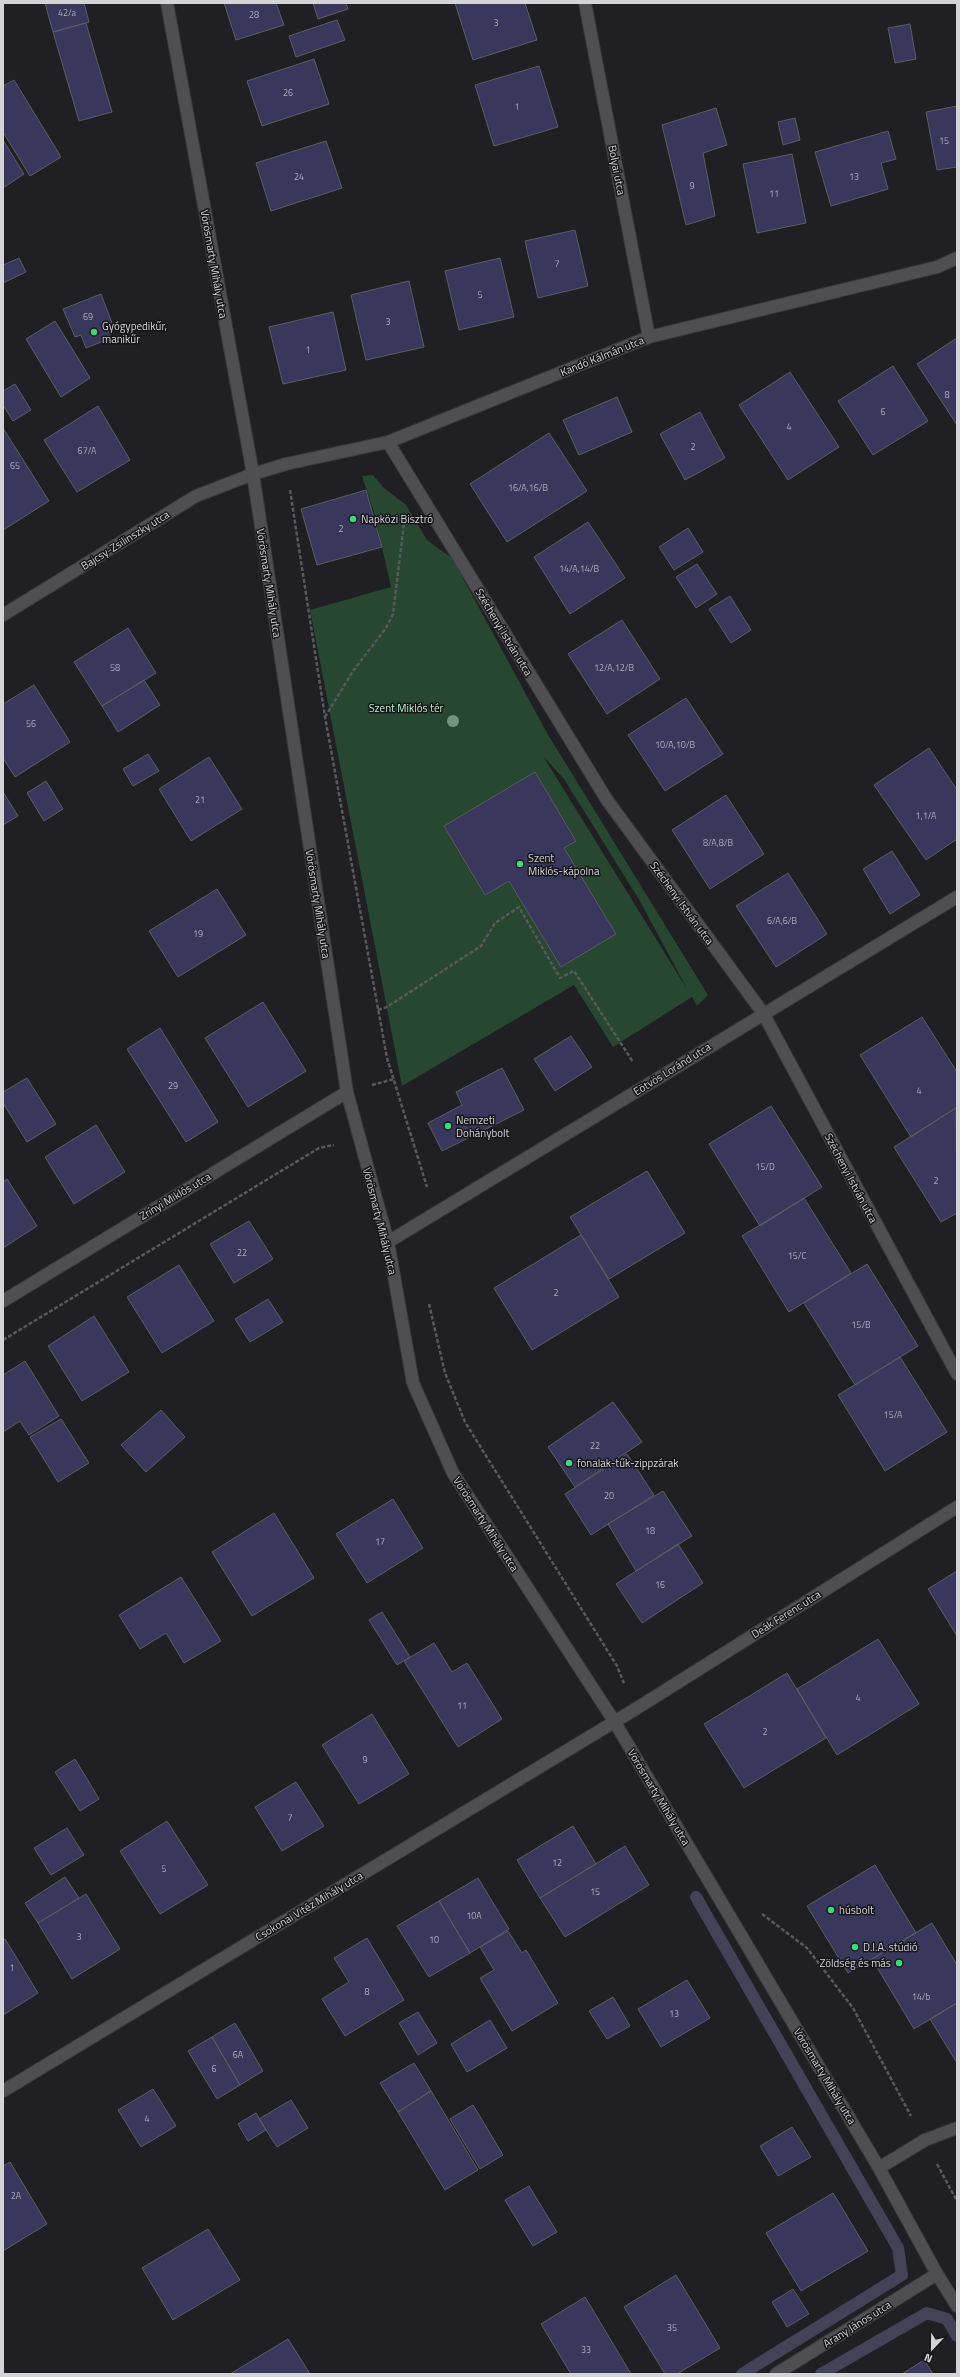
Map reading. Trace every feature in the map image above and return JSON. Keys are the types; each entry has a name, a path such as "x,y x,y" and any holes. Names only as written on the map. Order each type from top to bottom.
{"street":[{"name":"Vörösmarty Mihály utca","path":"166,3 253,474 347,1092 388,1242 413,1383 453,1473 614,1721 879,2168 937,2274 957,2306"},
{"name":"Bolyai utca","path":"585,3 649,337"},
{"name":"Kandó Kálmán utca","path":"253,474 286,464 388,442 649,337 937,267 957,258"},
{"name":"Széchenyi István utca","path":"388,442 607,800 763,1013 957,1374"},
{"name":"Bajcsy-Zsilinszky utca","path":"3,615 196,496 253,474"},
{"name":"Eötvös Loránd utca","path":"388,1242 763,1013 957,897"},
{"name":"Zrínyi Miklós utca","path":"3,1301 347,1092"},
{"name":"Deák Ferenc utca","path":"614,1721 957,1507"},
{"name":"Csokonai Vitéz Mihály utca","path":"3,2091 614,1721"},
{"path":"879,2168 925,2140 957,2128"},
{"name":"Arany János utca","path":"776,2374 937,2274"}],"path":[{"path":"286,464 325,717 387,1058 436,1214"},
{"path":"325,717 353,671 386,628 393,614 401,535 414,484"},
{"path":"378,1010 387,1007 481,946 495,923 519,907 560,978 574,971 648,1084"},
{"path":"3,1340 319,1148 360,1141"}],"green space":[{"name":"Szent Miklós tér","path":"373,475 383,487 406,505 427,540 452,558 547,733 708,995 697,1006 692,997 613,1047 574,985 402,1086 310,610 391,587 374,512 362,476","holes":["543,756 564,779 640,901 687,989"]}],"building":[{"path":"45,3 84,3 89,22 53,32"},
{"path":"224,3 276,3 284,25 236,40"},
{"path":"313,3 346,3 348,9 318,19"},
{"path":"455,3 525,3 537,40 473,60"},
{"path":"337,20 345,40 296,57 289,36"},
{"path":"86,23 112,112 79,121 53,32"},
{"path":"910,24 916,59 895,63 888,28"},
{"path":"314,59 329,104 262,126 247,81"},
{"path":"539,66 558,127 494,146 475,85"},
{"path":"14,80 61,157 30,176 3,132 3,86"},
{"path":"957,106 957,167 937,170 926,112"},
{"path":"716,108 727,145 703,153 715,216 686,225 662,125"},
{"path":"795,118 800,140 783,145 778,122"},
{"path":"888,131 896,159 881,163 888,189 831,206 815,152"},
{"path":"3,140 24,174 3,188"},
{"path":"326,141 342,188 271,211 256,163"},
{"path":"792,154 806,223 757,233 743,164"},
{"path":"575,230 588,286 538,298 525,241"},
{"path":"19,258 26,272 3,283 3,265"},
{"path":"500,258 514,317 459,330 445,271"},
{"path":"409,281 424,347 366,360 351,295"},
{"path":"101,294 112,323 106,325 111,338 86,348 81,335 75,337 63,309"},
{"path":"333,312 346,370 283,384 269,327"},
{"path":"55,321 90,378 61,397 26,339"},
{"path":"957,338 957,425 917,364"},
{"path":"893,366 928,421 873,455 838,401"},
{"path":"790,372 839,447 788,480 739,405"},
{"path":"15,384 31,410 13,421 3,405 3,391"},
{"path":"617,397 632,432 579,455 563,420"},
{"path":"98,406 130,460 77,492 44,440"},
{"path":"700,412 725,458 685,480 660,434"},
{"path":"3,428 49,501 3,530"},
{"path":"549,433 587,491 507,542 470,484"},
{"path":"366,490 382,547 317,565 301,509"},
{"path":"588,522 625,578 570,614 534,557"},
{"path":"688,528 703,552 674,570 659,547"},
{"path":"697,564 717,594 696,608 676,577"},
{"path":"730,596 751,630 731,643 709,609"},
{"path":"622,620 660,679 607,714 568,654"},
{"path":"128,628 156,673 102,706 74,662"},
{"path":"144,680 160,705 118,732 102,706"},
{"path":"34,685 70,742 15,777 3,758 3,704"},
{"path":"686,698 723,754 665,791 628,735"},
{"path":"929,748 957,790 957,839 926,860 874,785"},
{"path":"148,754 159,771 133,786 123,769"},
{"path":"209,757 242,809 191,841 159,789"},
{"name":"Szent Miklós-kápolna","path":"535,772 576,841 564,848 616,934 561,967 509,881 485,895 444,826"},
{"path":"46,781 63,809 44,821 27,793"},
{"path":"3,792 18,816 3,825"},
{"path":"726,795 764,854 710,889 672,830"},
{"path":"892,851 920,895 890,914 863,869"},
{"path":"788,873 827,934 776,967 736,906"},
{"path":"217,889 246,935 178,977 149,931"},
{"path":"263,1002 306,1071 248,1107 205,1038"},
{"path":"922,1017 957,1072 957,1107 911,1137 860,1055"},
{"path":"160,1028 218,1122 186,1142 127,1049"},
{"path":"571,1036 592,1067 555,1091 534,1059"},
{"path":"502,1068 524,1110 442,1151 428,1123 462,1105 456,1092"},
{"path":"27,1078 56,1124 27,1142 3,1103 3,1092"},
{"path":"771,1106 822,1187 760,1226 709,1144"},
{"path":"956,1108 957,1213 941,1222 894,1147"},
{"path":"96,1125 125,1172 74,1204 45,1157"},
{"path":"647,1171 685,1233 609,1279 570,1217"},
{"path":"7,1179 37,1226 3,1248 3,1182"},
{"path":"804,1198 851,1273 789,1312 742,1236"},
{"path":"249,1221 273,1259 234,1283 210,1244"},
{"path":"581,1235 619,1297 532,1350 494,1288"},
{"path":"867,1264 918,1346 855,1385 804,1303"},
{"path":"179,1265 214,1321 162,1353 127,1297"},
{"path":"268,1299 283,1322 250,1342 235,1319"},
{"path":"94,1316 129,1372 82,1401 48,1346"},
{"path":"900,1357 947,1432 885,1471 838,1395"},
{"path":"25,1361 59,1416 29,1435 20,1421 3,1432 3,1375"},
{"path":"613,1402 642,1442 575,1487 548,1447"},
{"path":"161,1410 185,1437 146,1472 121,1445"},
{"path":"61,1419 89,1463 58,1482 30,1437"},
{"path":"627,1454 654,1495 591,1535 565,1494"},
{"path":"663,1491 692,1536 636,1571 608,1524"},
{"path":"393,1499 423,1548 367,1583 336,1534"},
{"path":"274,1513 314,1578 252,1616 212,1552"},
{"path":"678,1544 703,1583 642,1623 616,1584"},
{"path":"957,1571 957,1636 928,1589"},
{"path":"181,1577 221,1641 184,1663 166,1633 140,1649 119,1615"},
{"path":"382,1612 410,1657 397,1665 369,1620"},
{"path":"878,1639 919,1704 837,1755 797,1689"},
{"path":"434,1643 452,1672 467,1663 502,1719 458,1747 404,1661"},
{"path":"787,1673 826,1738 744,1788 704,1724"},
{"path":"372,1714 409,1774 359,1804 322,1745"},
{"path":"75,1759 99,1799 80,1811 55,1772"},
{"path":"296,1782 324,1826 282,1851 255,1807"},
{"path":"167,1821 208,1885 160,1914 120,1851"},
{"path":"573,1826 596,1864 540,1898 517,1860"},
{"path":"67,1828 84,1855 51,1875 34,1848"},
{"path":"625,1846 649,1885 565,1937 540,1898"},
{"path":"875,1865 916,1933 848,1973 807,1906"},
{"path":"65,1877 79,1898 38,1923 25,1903"},
{"path":"478,1878 509,1929 470,1953 439,1901"},
{"path":"86,1894 120,1949 72,1979 38,1923"},
{"path":"439,1901 470,1953 429,1977 397,1926"},
{"path":"932,1923 957,1965 957,2003 914,2029 872,1959"},
{"path":"508,1931 522,1953 526,1950 558,2003 512,2031 480,1978 494,1970 480,1947"},
{"path":"367,1938 404,2000 345,2036 322,1999 349,1982 334,1958"},
{"path":"5,1939 38,1993 3,2015 3,1940"},
{"path":"687,1980 710,2018 661,2047 638,2009"},
{"path":"613,1997 630,2026 607,2039 589,2011"},
{"path":"957,2003 957,2063 930,2019"},
{"path":"418,2012 437,2043 418,2055 399,2023"},
{"path":"490,2020 507,2048 467,2072 451,2044"},
{"path":"235,2023 263,2071 240,2085 212,2037"},
{"path":"212,2037 240,2085 217,2099 188,2051"},
{"path":"414,2063 431,2091 398,2112 380,2083"},
{"path":"153,2089 176,2126 141,2147 118,2110"},
{"path":"431,2091 478,2170 445,2190 398,2112"},
{"path":"291,2100 308,2128 277,2147 259,2119"},
{"path":"473,2105 503,2155 480,2169 450,2119"},
{"path":"256,2113 266,2130 248,2141 238,2124"},
{"path":"792,2127 811,2157 778,2176 760,2146"},
{"path":"10,2162 47,2224 3,2251 3,2166"},
{"path":"529,2186 557,2232 533,2246 505,2200"},
{"path":"833,2193 868,2251 801,2291 766,2233"},
{"path":"208,2229 240,2280 173,2320 142,2268"},
{"path":"676,2275 720,2348 677,2374 665,2374 624,2307"},
{"path":"793,2289 809,2314 787,2327 772,2302"},
{"path":"585,2297 631,2374 571,2374 541,2324"},
{"path":"288,2339 310,2374 230,2374"},
{"path":"924,2360 933,2374 902,2374"}],"waterway":[{"path":"696,1897 898,2248 902,2275 742,2374"},
{"path":"821,2374 927,2313 947,2319 957,2336"}],"place":[{"name":"Gyógypedikűr, manikűr","path":"94,332"},
{"name":"Napközi Bisztró","path":"353,519"},
{"name":"Szent Miklós-kápolna","path":"520,864"},
{"name":"Nemzeti Dohánybolt","path":"448,1126"},
{"name":"fonalak-tűk-zippzárak","path":"569,1463"},
{"name":"húsbolt","path":"831,1910"},
{"name":"D.I.A. stúdió","path":"855,1947"},
{"name":"Zöldség és más","path":"899,1963"}]}
